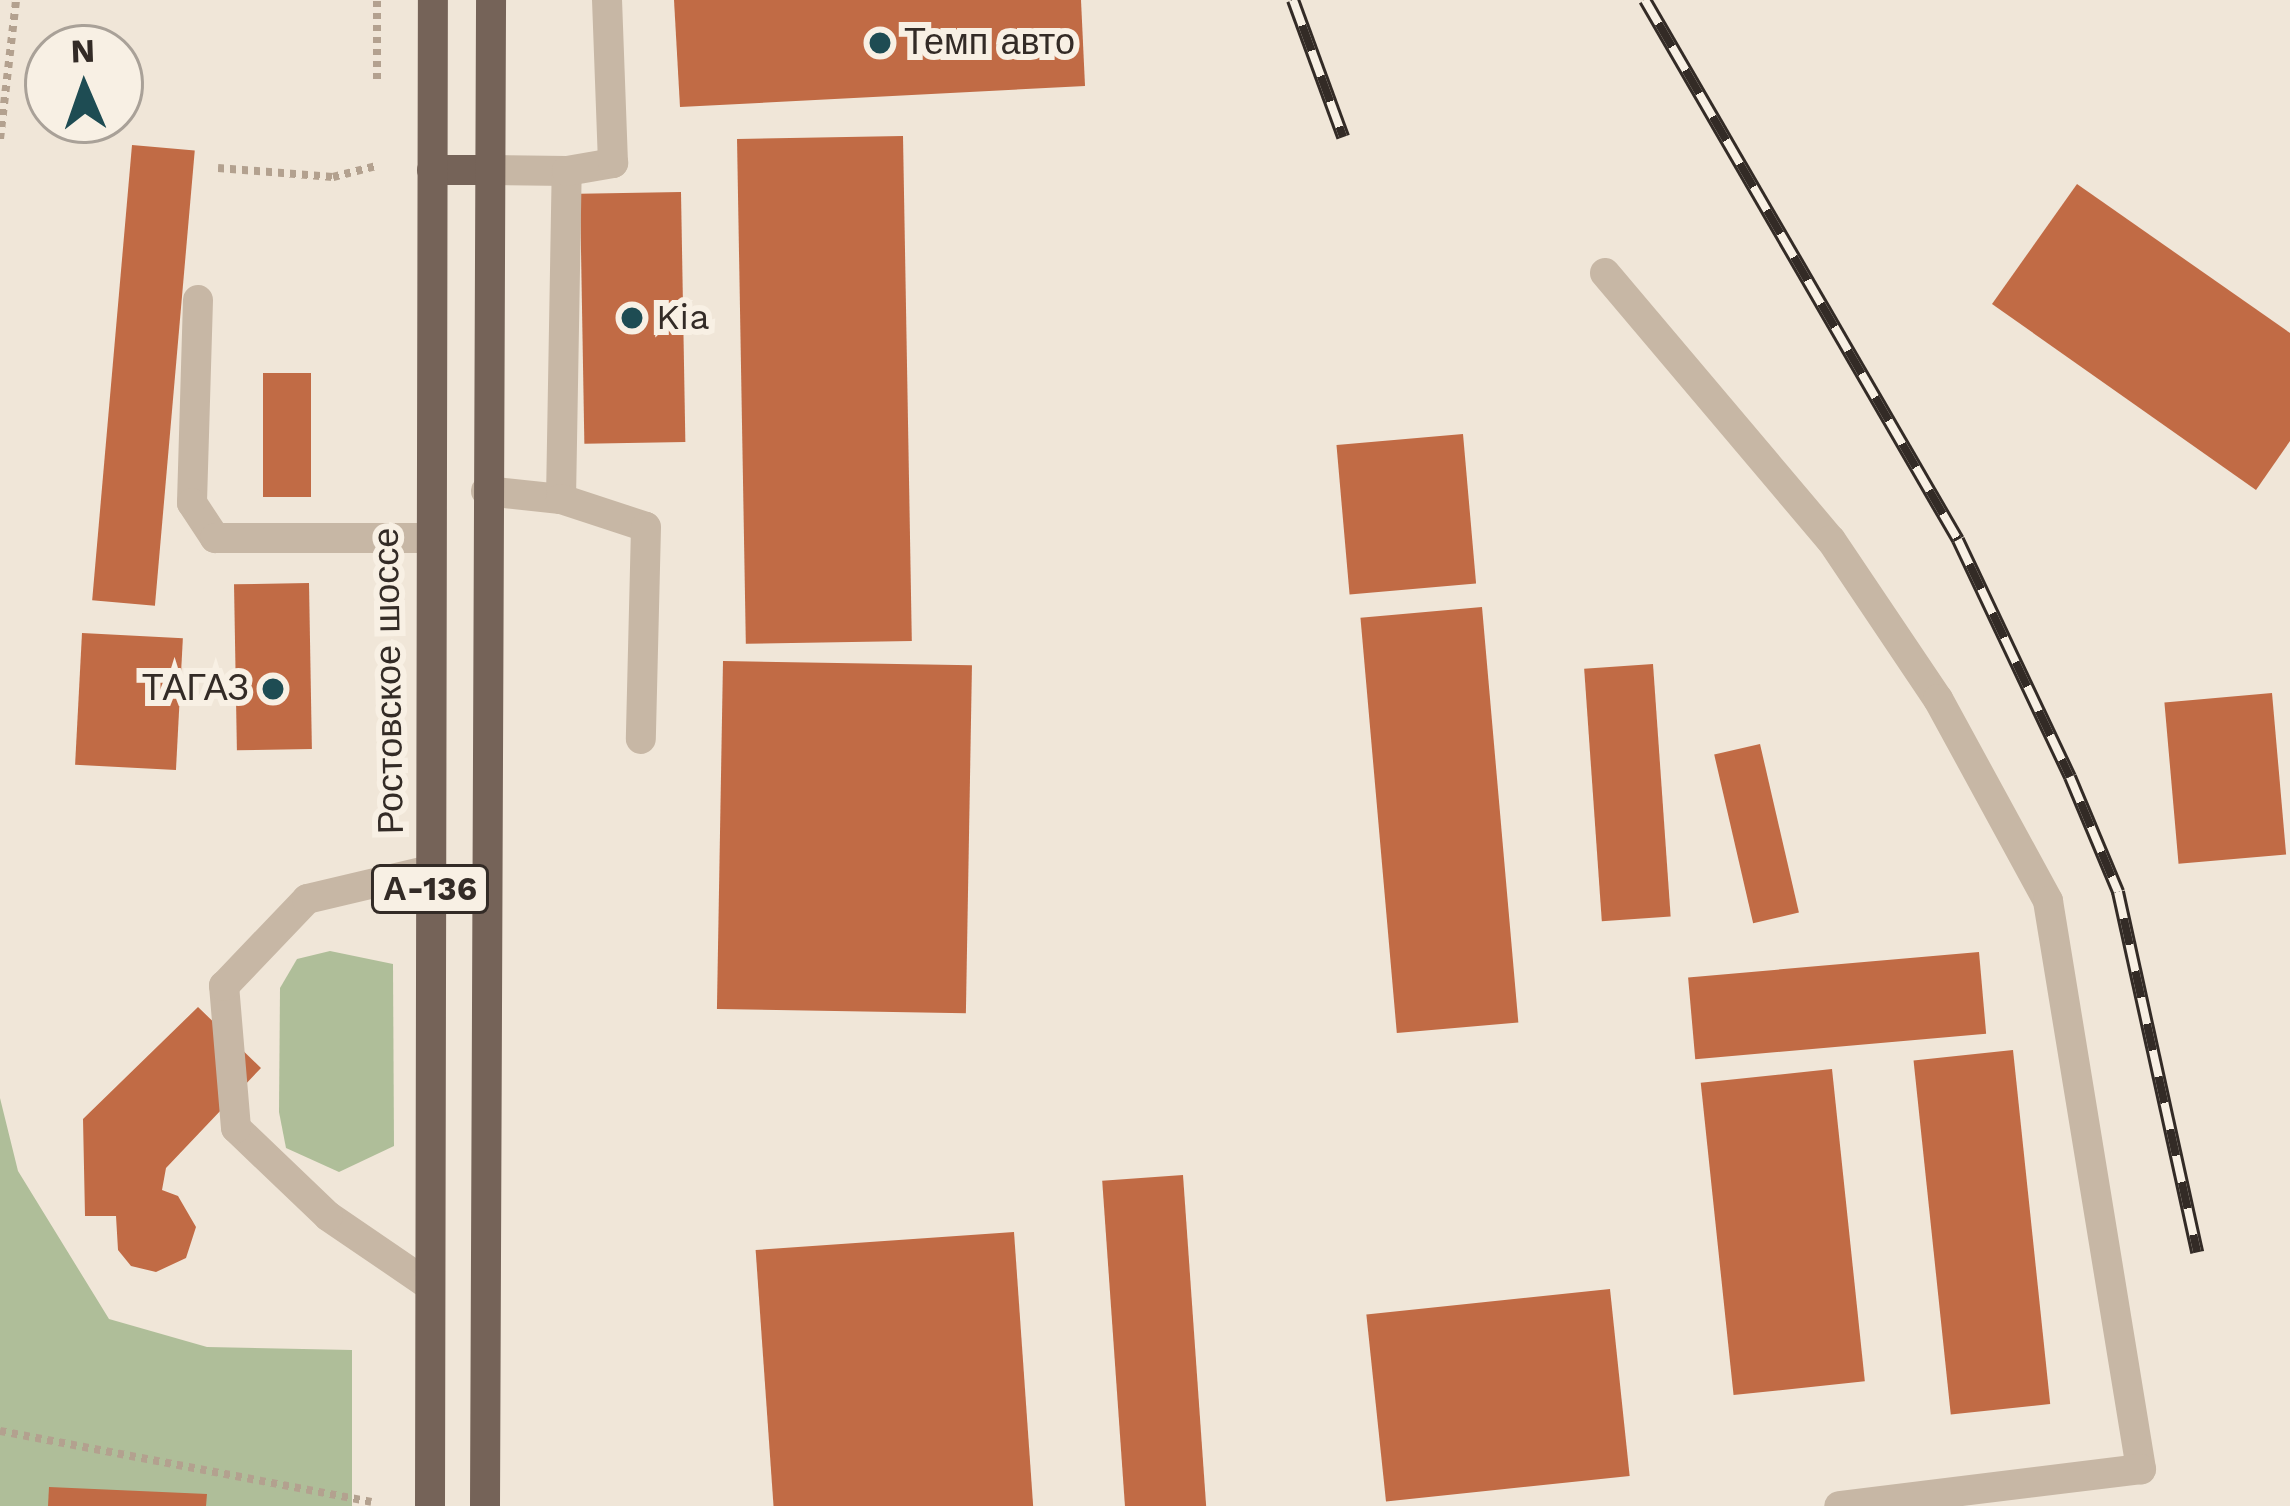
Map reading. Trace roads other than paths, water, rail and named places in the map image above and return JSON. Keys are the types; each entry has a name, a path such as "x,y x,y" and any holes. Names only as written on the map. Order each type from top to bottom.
{"main road":[{"name":"Ростовское шоссе","path":"430,1506 426,538 433,0"},
{"name":"А-136","path":"485,1506 491,0"},
{"path":"431,170 489,170"}],"lane":[{"path":"489,170 567,171 613,163 607,0"},
{"path":"561,499 567,171"},
{"path":"1605,273 1831,541 1938,699 2048,901 2141,1468 1839,1506"},
{"path":"198,300 192,502 215,538 426,538"},
{"path":"486,491 561,499 646,527 641,739"},
{"path":"429,1285 328,1216 236,1128 224,986 307,899 430,870"}],"railway":[{"path":"1293,0 1343,137"},
{"path":"1645,0 1958,540 2070,777 2118,892 2197,1252"}],"place":[{"name":"Темп авто","path":"880,43"},
{"name":"Kia","path":"632,318"},
{"name":"ТАГАЗ","path":"273,689"}]}
